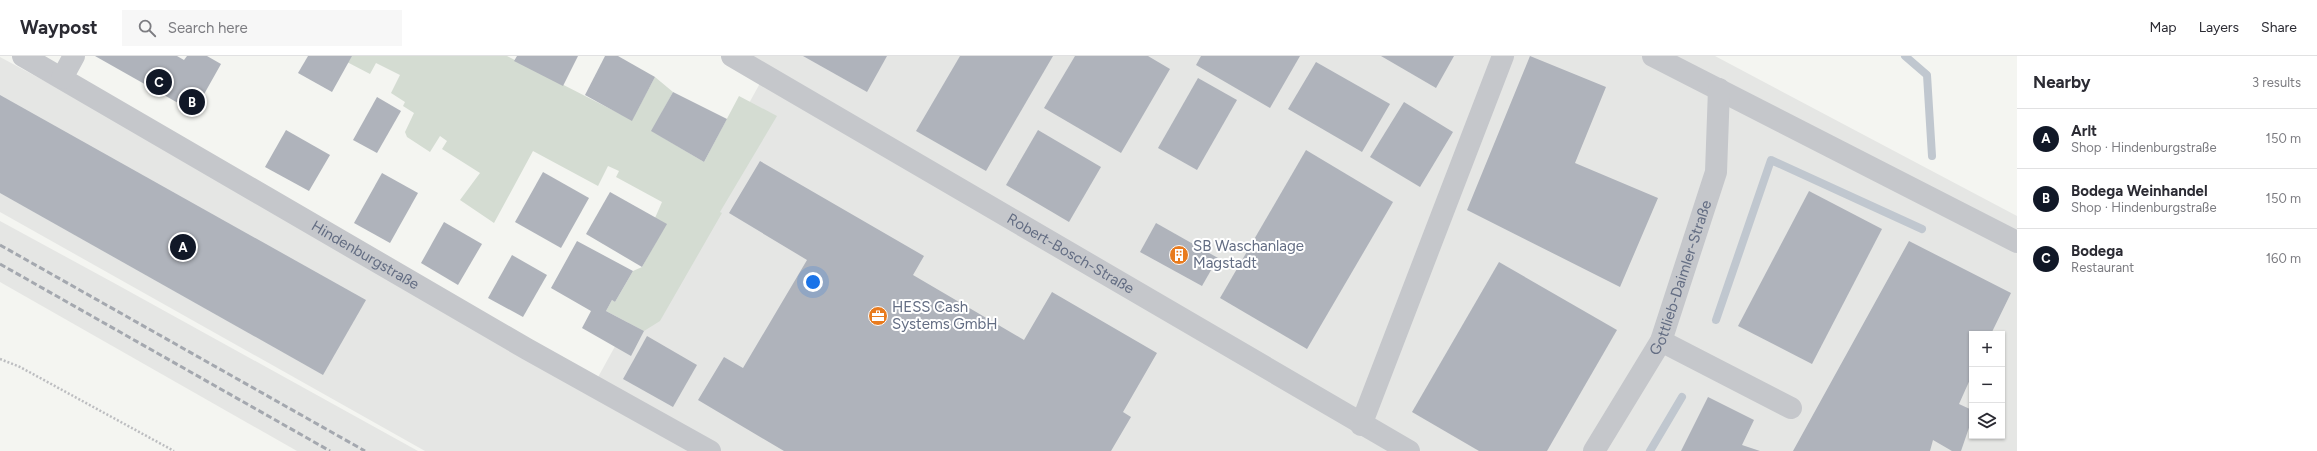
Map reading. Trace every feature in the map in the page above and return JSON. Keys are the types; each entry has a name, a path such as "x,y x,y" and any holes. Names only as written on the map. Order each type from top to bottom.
{"street":[{"name":"Hindenburgstraße","path":"23,56 514,341 710,451"},
{"path":"62,78 74,56"},
{"name":"Robert-Bosch-Straße","path":"732,56 1200,328 1361,425 1409,451"},
{"path":"1361,425 1503,56"},
{"path":"1653,56 2017,242"},
{"name":"Gottlieb-Daimler-Straße","path":"1594,451 1661,341 1716,172 1719,89"},
{"path":"1661,341 1792,408"}],"path":[{"path":"0,359 20,367 174,451"}],"shaded area":[{"path":"350,56 507,56 632,120 655,77 673,92 652,131 704,162 739,96 777,116 720,212 722,213 660,321 644,331 606,311 612,300 615,302 633,271 642,267 666,224 655,218 662,202 616,177 619,171 608,166 598,186 533,151 494,223 460,200 480,173 442,149 447,141 440,136 430,152 407,137 405,132 414,113 403,106 405,102 391,93 400,75 376,63 370,74 347,62"},
{"path":"752,56 1715,56 2017,216 2017,451 425,451 0,212 0,57 597,379 769,67"},
{"path":"0,221 418,451 297,451 0,282"}],"building":[{"path":"95,56 177,56 184,60 187,56 207,56 221,64 194,112"},
{"path":"308,56 352,56 332,92 298,73"},
{"path":"517,56 578,56 563,86 514,61"},
{"path":"605,56 618,56 655,77 632,121 585,95"},
{"path":"803,56 887,56 867,92"},
{"path":"960,56 1053,56 986,171 916,131"},
{"path":"1075,56 1148,56 1170,69 1121,153 1044,108"},
{"path":"1201,56 1300,56 1270,108 1196,65"},
{"path":"1381,56 1454,56 1436,88"},
{"path":"1530,56 1606,87 1575,163 1658,198 1620,287 1467,210"},
{"path":"1316,62 1390,104 1362,152 1288,109"},
{"path":"1198,78 1237,100 1197,170 1158,148"},
{"path":"673,92 727,119 704,162 651,131"},
{"path":"0,95 366,300 323,375 0,193"},
{"path":"377,97 401,111 377,153 353,140"},
{"path":"1404,102 1453,132 1420,187 1370,157"},
{"path":"286,130 330,155 309,191 265,167"},
{"path":"1038,130 1101,167 1069,222 1006,185"},
{"path":"1306,150 1393,202 1307,349 1220,298"},
{"name":"HESS Cash Systems GmbH","path":"760,161 924,256 913,275 1024,340 1052,292 1157,353 1123,412 1131,417 1111,451 784,451 698,400 724,357 743,368 807,260 729,213"},
{"path":"543,172 589,198 561,248 515,222"},
{"path":"382,173 418,193 390,243 354,223"},
{"path":"1809,191 1882,229 1812,364 1738,326"},
{"path":"610,192 667,224 642,267 586,234"},
{"path":"444,222 482,244 458,285 421,263"},
{"name":"SB Waschanlage Magstadt","path":"1156,223 1218,258 1202,286 1140,252"},
{"path":"577,241 633,271 615,302 612,300 606,311 644,331 631,356 582,328 591,311 551,288"},
{"path":"1909,241 2011,293 1992,331 1969,331 1969,382 1959,404 1969,409 1969,428 1961,451 1952,451 1933,440 1930,451 1793,451"},
{"path":"512,255 547,275 523,317 488,298"},
{"path":"1499,262 1617,330 1547,451 1479,451 1412,412"},
{"path":"647,336 697,365 673,407 623,379"},
{"path":"1708,397 1754,420 1742,445 1760,451 1681,451"}],"waterway":[{"path":"1905,56 1927,75 1932,156"},
{"path":"1716,320 1771,160 1922,229"},
{"path":"1650,451 1682,397"}],"railway":[{"path":"0,245 365,451"},
{"path":"0,264 330,451"}],"place":[{"name":"Bodega","path":"159,82"},
{"name":"Bodega Weinhandel","path":"192,102"},
{"name":"Arlt","path":"183,247"},
{"name":"SB Waschanlage Magstadt","path":"1179,255"},
{"name":"HESS Cash Systems GmbH","path":"878,316"}]}
